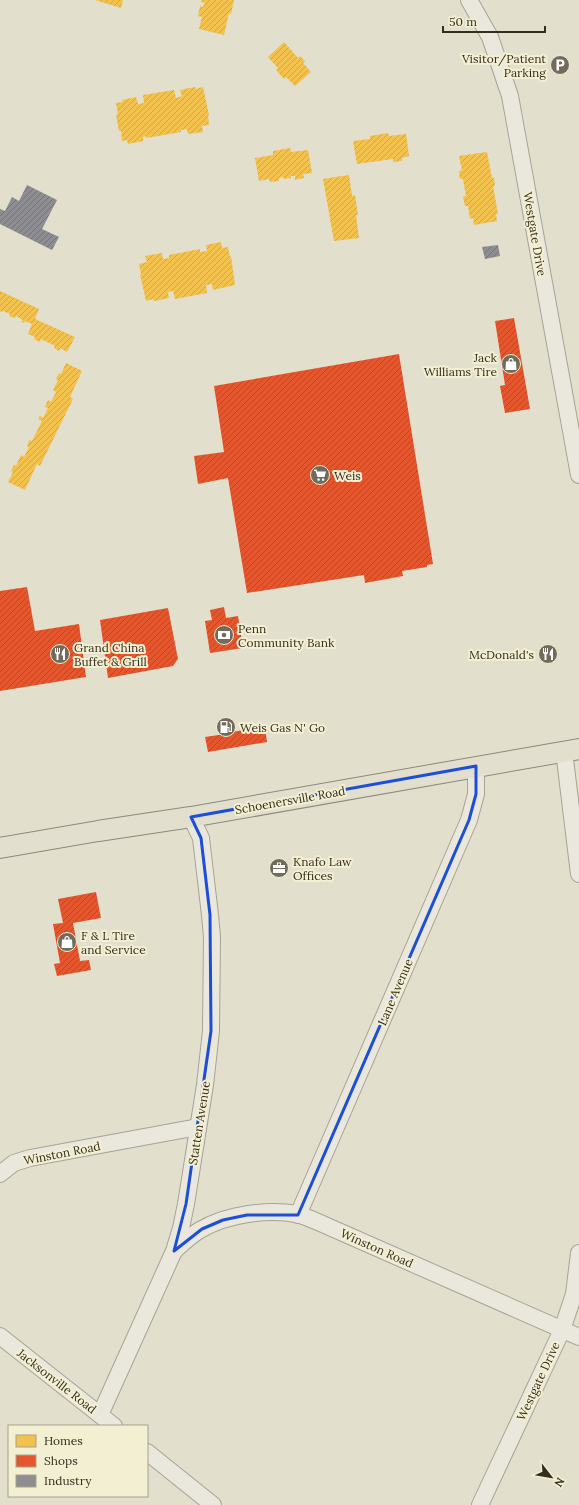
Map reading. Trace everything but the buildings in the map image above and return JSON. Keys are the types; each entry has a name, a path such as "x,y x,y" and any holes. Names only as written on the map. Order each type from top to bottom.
{"main road":[{"name":"Schoenersville Road","path":"0,848 191,817 571,750"}],"street":[{"name":"Westgate Drive","path":"469,0 490,37 510,96 579,475"},
{"path":"571,750 579,874"},
{"name":"Lane Avenue","path":"298,1214 469,820 476,794 476,766"},
{"name":"Statten Avenue","path":"100,1415 174,1251 186,1204 209,1058 211,1031 212,936 201,838 191,817"},
{"name":"Winston Road","path":"0,1174 14,1163 30,1158 198,1127"},
{"name":"Winston Road","path":"174,1251 191,1236 202,1229 223,1220 254,1214 298,1214 579,1337"},
{"name":"Westgate Drive","path":"480,1505 562,1330 574,1294 579,1252"},
{"name":"Jacksonville Road","path":"0,1336 113,1425"},
{"path":"148,1453 213,1505"}],"highlighted area":[{"path":"476,766 476,794 469,820 298,1215 247,1215 223,1220 202,1229 174,1251 186,1204 211,1031 210,915 201,838 191,817"}],"place":[{"name":"Visitor/Patient Parking","path":"560,65"},
{"name":"Jack Williams Tire","path":"511,364"},
{"name":"Weis","path":"320,475"},
{"name":"Penn Community Bank","path":"224,635"},
{"name":"Grand China Buffet & Grill","path":"60,654"},
{"name":"McDonald's","path":"548,654"},
{"name":"Weis Gas N' Go","path":"226,727"},
{"name":"Knafo Law Offices","path":"279,868"},
{"name":"F & L Tire and Service","path":"67,942"}]}
